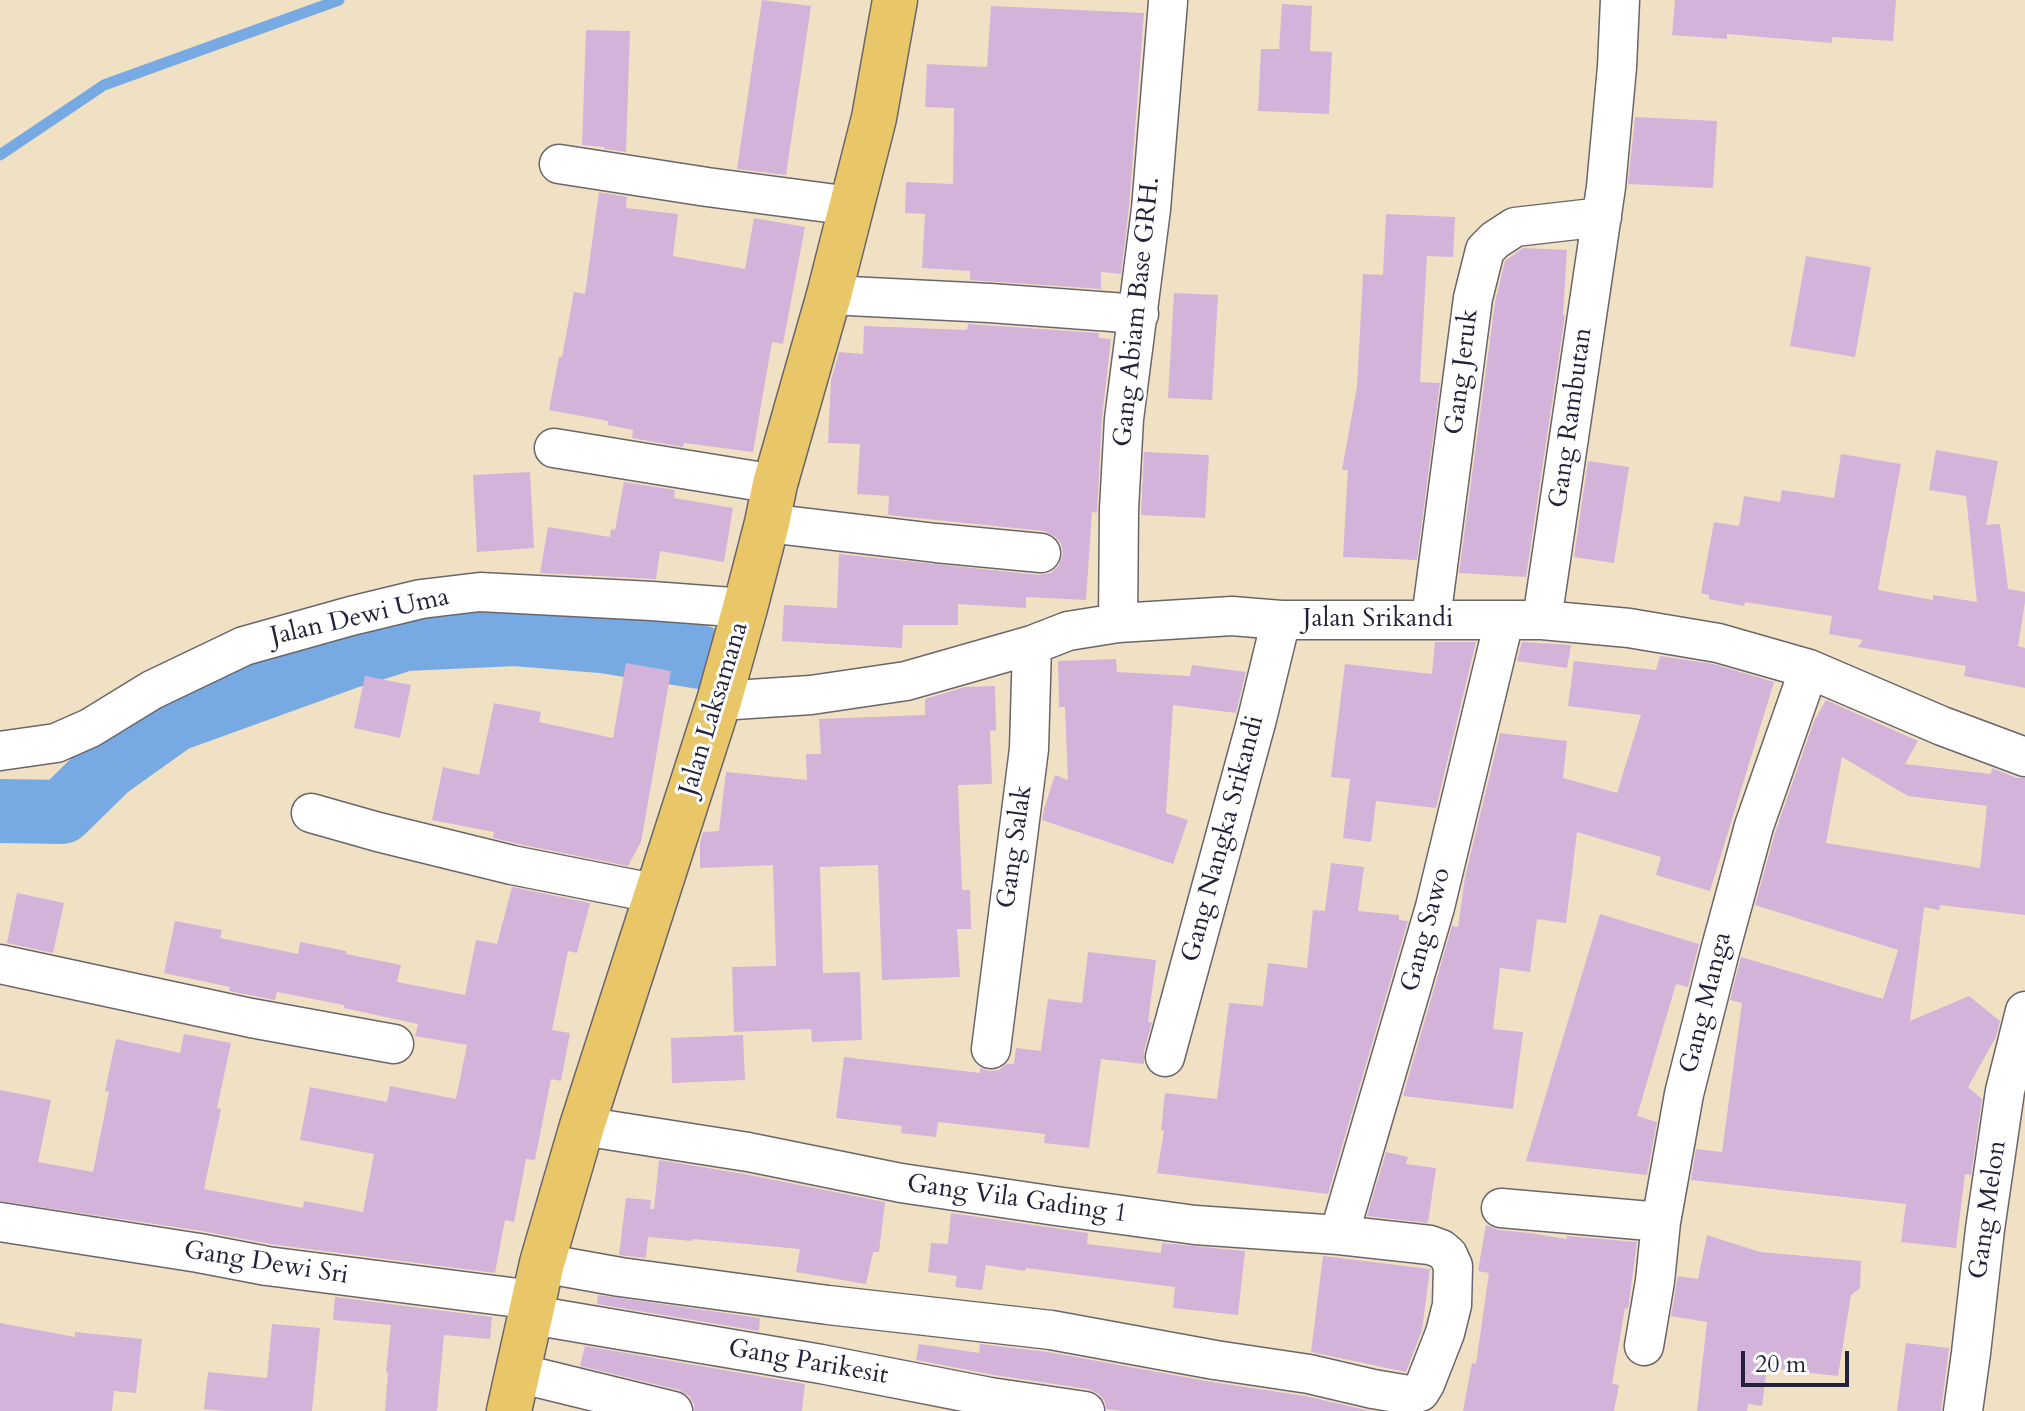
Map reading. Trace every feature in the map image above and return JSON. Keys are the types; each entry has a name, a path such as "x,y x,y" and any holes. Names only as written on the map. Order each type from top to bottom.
{"main road":[{"name":"Jalan Laksamana","path":"514,1392 536,1293 582,1126 719,701 745,608 874,118 895,0"}],"street":[{"name":"Gang Rambutan","path":"1542,620 1602,217 1617,67 1620,0"},
{"name":"Gang Abiam Base GRH.","path":"1118,623 1124,419 1151,209 1168,2"},
{"path":"559,164 851,206"},
{"name":"Gang Jeruk","path":"1431,619 1473,298 1485,250 1515,227 1602,217"},
{"path":"829,295 1139,314"},
{"path":"554,448 936,543 1041,553"},
{"name":"Jalan Dewi Uma","path":"0,751 56,743 90,728 166,682 244,646 421,599 480,592 745,608"},
{"name":"Jalan Srikandi","path":"719,701 811,695 906,681 1032,645 1068,631 1118,623 1232,616 1281,620 1542,620 1629,628 1718,643 1809,669 1942,726 2025,757"},
{"name":"Gang Nangka Srikandi","path":"1165,1057 1281,620"},
{"name":"Gang Sawo","path":"1339,1235 1435,907 1504,621"},
{"name":"Gang Salak","path":"991,1049 1029,749 1032,645"},
{"name":"Gang Manga","path":"1644,1346 1661,1222 1684,1094 1754,826 1809,669"},
{"path":"311,813 512,865 658,894"},
{"path":"0,964 236,1015 394,1044"},
{"name":"Gang Melon","path":"1963,1411 2005,1091 2025,1011"},
{"name":"Gang Vila Gading 1","path":"536,1293 620,1277 828,1305 1051,1330 1309,1374 1409,1395 1420,1392 1425,1384 1445,1333 1452,1305 1454,1278 1451,1259 1441,1249 1430,1245 1195,1225 1040,1204 901,1183 748,1152 582,1126"},
{"path":"1501,1208 1661,1222"},
{"name":"Gang Dewi Sri","path":"0,1222 267,1266 536,1293"},
{"name":"Gang Parikesit","path":"536,1293 988,1404 1085,1411"},
{"path":"514,1392 673,1411"}],"building":[{"path":"762,0 811,6 786,175 737,169"},
{"path":"1675,0 1896,0 1893,41 1832,37 1832,43 1727,34 1727,39 1672,35"},
{"path":"1282,4 1312,6 1310,51 1332,52 1329,114 1258,111 1261,49 1279,49"},
{"path":"991,6 1144,13 1121,274 1101,272 1101,289 970,280 970,271 922,268 925,214 905,213 906,182 953,184 954,108 925,107 927,64 987,67"},
{"path":"586,30 630,31 626,152 582,145"},
{"path":"1635,117 1717,121 1713,188 1628,184"},
{"path":"599,192 627,197 626,208 678,214 673,256 745,269 754,218 805,227 783,344 772,342 753,452 684,443 683,447 632,438 633,430 608,425 608,421 549,410 574,292 585,294"},
{"path":"1386,214 1455,217 1453,257 1427,256 1420,382 1440,383 1417,560 1343,557 1348,470 1342,470 1357,387 1363,274 1383,275"},
{"path":"1523,248 1567,250 1565,315 1526,577 1459,573 1495,302 1505,261"},
{"path":"1806,256 1871,267 1855,357 1790,346"},
{"path":"1174,293 1218,295 1212,400 1168,398"},
{"path":"968,324 1099,333 1099,338 1111,339 1102,418 1097,513 1092,512 1086,600 1026,597 1026,608 958,604 958,625 903,625 902,648 782,641 784,605 837,608 839,554 1039,575 1051,573 1059,565 1063,554 1061,543 1044,531 888,515 889,496 857,494 860,444 828,443 831,380 839,352 863,354 864,326 967,330"},
{"path":"1936,450 1998,461 1986,525 2000,524 2008,589 2025,592 2018,646 2025,648 2025,688 1964,676 1966,666 1858,647 1863,640 1829,634 1832,616 1745,602 1744,606 1709,599 1709,595 1701,593 1714,522 1739,526 1744,496 1780,502 1782,490 1834,498 1841,454 1901,464 1878,590 1933,600 1933,595 1977,602 1966,496 1929,490"},
{"path":"1144,452 1209,455 1205,518 1141,515"},
{"path":"1588,461 1629,467 1614,563 1574,557"},
{"path":"530,472 534,548 477,552 473,475"},
{"path":"624,482 675,490 674,498 733,508 724,562 660,551 656,579 540,573 548,527 610,537 611,529 615,530"},
{"path":"1435,642 1476,642 1436,808 1376,801 1371,842 1343,838 1350,779 1331,777 1345,664 1432,674"},
{"path":"1522,642 1571,645 1567,668 1517,661"},
{"path":"1660,656 1713,664 1774,682 1710,891 1656,875 1661,857 1577,832 1566,923 1537,919 1530,972 1500,968 1493,1029 1523,1032 1513,1109 1403,1096 1452,926 1458,927 1465,877 1500,733 1567,741 1563,778 1617,793 1641,715 1568,706 1574,661 1656,670"},
{"path":"1116,659 1117,672 1190,676 1192,665 1246,672 1236,713 1173,705 1166,813 1188,820 1173,864 1042,820 1055,775 1068,780 1065,707 1059,707 1058,661"},
{"path":"626,663 671,671 641,842 628,866 493,838 494,832 432,820 443,767 479,775 494,703 541,712 539,722 613,738"},
{"path":"365,676 411,685 400,738 354,728"},
{"path":"995,686 996,730 990,731 992,784 958,785 962,890 970,890 971,929 957,929 960,977 882,980 878,865 820,867 823,973 860,972 862,1040 812,1042 811,1029 734,1032 732,967 776,966 773,865 700,868 703,832 719,831 726,772 807,780 806,754 821,754 819,719 925,715 925,699 965,687"},
{"path":"1826,700 1918,741 1905,764 1991,774 1992,768 2025,778 2025,915 1940,905 1939,910 1924,907 1910,1021 1969,996 2000,1021 1996,1037 1968,1087 1982,1099 1971,1175 1965,1174 1956,1248 1901,1242 1906,1204 1691,1180 1696,1149 1722,1152 1742,1003 1730,1000 1741,957 1883,999 1898,950 1755,905 1775,833 1814,721","holes":["1842,757 1908,796 1987,806 1980,868 1826,843"]},
{"path":"1331,863 1364,867 1358,911 1399,915 1399,920 1408,921 1328,1194 1157,1173 1164,1131 1161,1130 1165,1093 1217,1099 1229,1003 1263,1006 1268,963 1307,968 1313,910 1325,911"},
{"path":"512,887 590,903 577,953 568,951 552,1030 570,1033 561,1081 551,1079 535,1160 526,1159 514,1222 505,1220 495,1273 270,1244 0,1201 0,1090 51,1100 38,1162 93,1172 116,1039 180,1053 184,1034 231,1043 204,1189 303,1208 304,1201 363,1212 374,1154 300,1140 310,1087 387,1102 390,1086 456,1099 467,1045 415,1036 418,1024 344,1008 344,1005 277,992 275,1000 164,973 175,921 222,930 220,938 298,954 300,942 401,965 397,982 465,995 476,940 497,944"},
{"path":"17,893 64,903 53,953 7,943"},
{"path":"1600,914 1699,944 1688,987 1676,984 1637,1116 1657,1122 1647,1175 1526,1161"},
{"path":"1088,952 1156,960 1148,1022 1152,1022 1144,1051 1144,1064 1101,1059 1089,1148 1044,1143 1045,1134 938,1122 936,1137 901,1133 902,1126 836,1118 844,1057 980,1073 980,1068 999,1070 1007,1064 1014,1064 1016,1048 1041,1051 1048,999 1082,1003"},
{"path":"743,1035 745,1080 672,1083 671,1038"},
{"path":"1386,1152 1408,1157 1406,1164 1436,1168 1428,1223 1367,1216"},
{"path":"659,1160 885,1202 879,1252 873,1252 866,1284 796,1272 800,1249 648,1237 646,1258 619,1255 626,1198 651,1200 650,1209 654,1209"},
{"path":"951,1213 1088,1233 1087,1244 1161,1253 1162,1243 1245,1251 1238,1315 1173,1308 1175,1287 1026,1268 1025,1271 986,1265 982,1290 955,1287 957,1276 928,1272 931,1243 948,1244"},
{"path":"1486,1225 1499,1230 1567,1239 1567,1236 1637,1242 1628,1309 1625,1308 1612,1384 1619,1385 1614,1411 1463,1411 1472,1363 1476,1364 1489,1273 1478,1271"},
{"path":"1707,1235 1760,1252 1861,1261 1860,1288 1851,1295 1838,1376 1767,1368 1762,1406 1748,1404 1747,1411 1697,1411 1707,1322 1671,1316 1678,1276 1698,1279"},
{"path":"1323,1256 1430,1269 1422,1330 1406,1372 1311,1352"},
{"path":"598,1295 760,1318 759,1331 597,1304"},
{"path":"335,1297 492,1317 490,1339 444,1335 437,1411 385,1411 391,1325 333,1320"},
{"path":"0,1323 75,1337 75,1332 142,1339 136,1393 114,1391 112,1411 0,1411"},
{"path":"272,1324 320,1328 312,1411 204,1409 208,1372 267,1378"},
{"path":"1906,1343 1949,1348 1941,1411 1897,1411"},
{"path":"919,1344 979,1353 980,1344 1048,1352 1305,1396 1371,1411 1106,1409 1099,1394 1088,1389 916,1360"},
{"path":"585,1346 805,1384 802,1411 694,1411 689,1396 679,1390 580,1366"}],"waterway":[{"path":"0,155 104,85 339,0"},
{"path":"0,811 62,812 108,767 174,720 405,639 515,634 602,641 700,657"}]}
